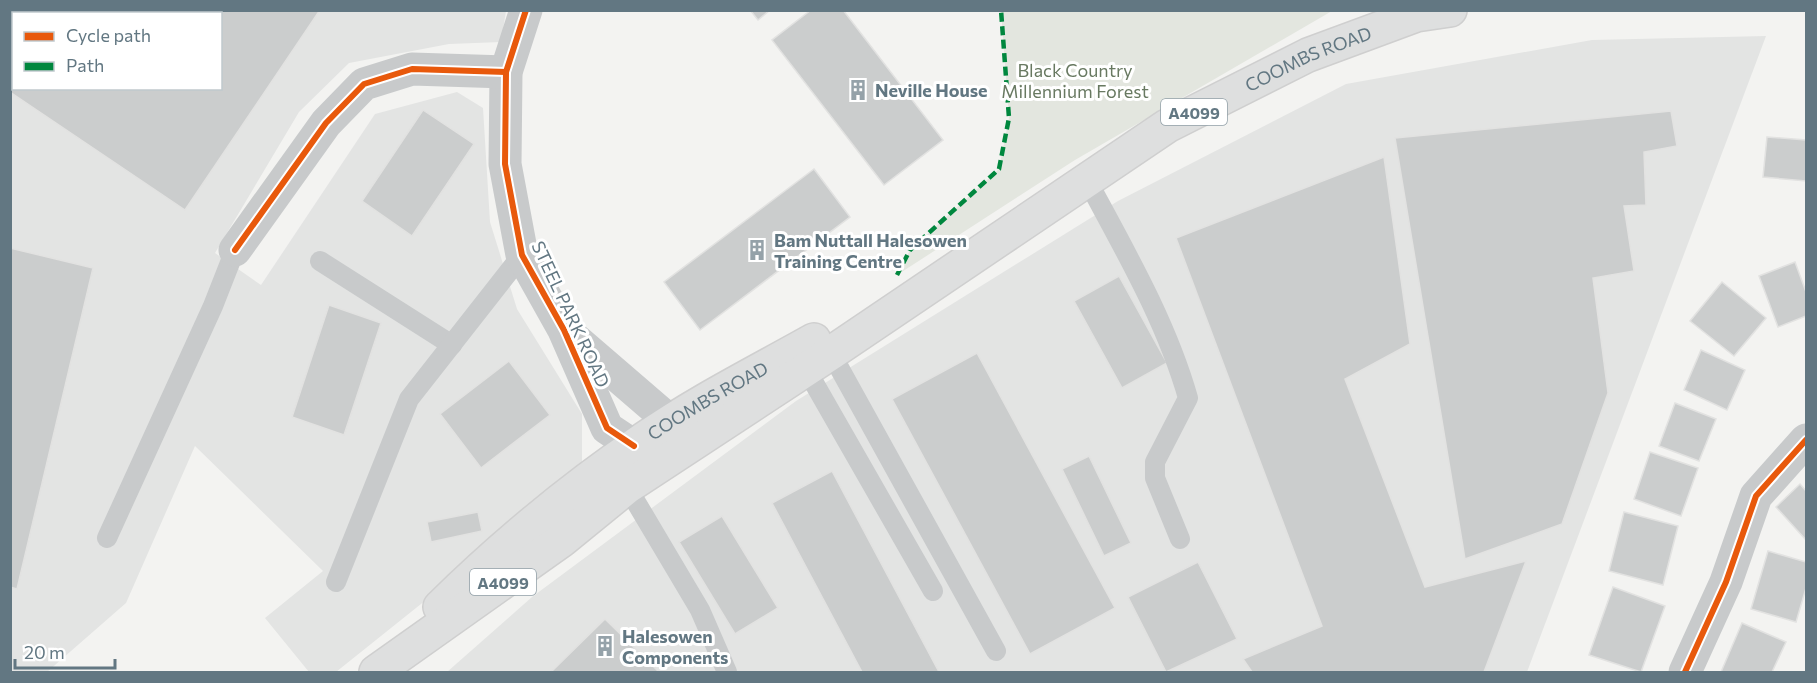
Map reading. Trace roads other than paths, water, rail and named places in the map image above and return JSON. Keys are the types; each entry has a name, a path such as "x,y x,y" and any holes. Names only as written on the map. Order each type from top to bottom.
{"main road":[{"name":"COOMBS ROAD","path":"739,398 819,361 1167,126 1308,55 1416,15 1449,10"},
{"name":"COOMBS ROAD","path":"739,398 820,336 962,263"},
{"path":"634,446 645,454 739,398"},
{"name":"COOMBS ROAD","path":"375,672 562,540 627,487 680,434"},
{"name":"COOMBS ROAD","path":"375,672 475,572 634,446"}],"street":[{"name":"STEEL PARK ROAD","path":"526,10 506,72 505,164 522,255 564,330 607,428"},
{"path":"1355,38 1394,10"},
{"path":"236,250 326,123 364,84 412,69 506,72"},
{"name":"STEEL PARK ROAD","path":"564,330 680,434"},
{"path":"594,476 607,428 634,446"},
{"path":"1684,672 1726,582 1756,496 1804,448"}],"lane":[{"path":"1087,180 1139,277 1180,369 1188,398 1155,462 1155,478 1180,539"},
{"path":"107,538 213,306 236,250"},
{"path":"336,582 409,399 522,255"},
{"path":"321,261 452,345"},
{"path":"819,361 933,591"},
{"path":"819,361 996,651"},
{"path":"627,487 700,610 727,672"}],"place":[{"name":"Neville House","path":"858,90"},
{"name":"Bam Nuttall Halesowen Training Centre","path":"757,250"},
{"name":"Halesowen Components","path":"605,646"}],"park label":[{"name":"Black Country Millennium Forest","path":"1075,80"}]}
